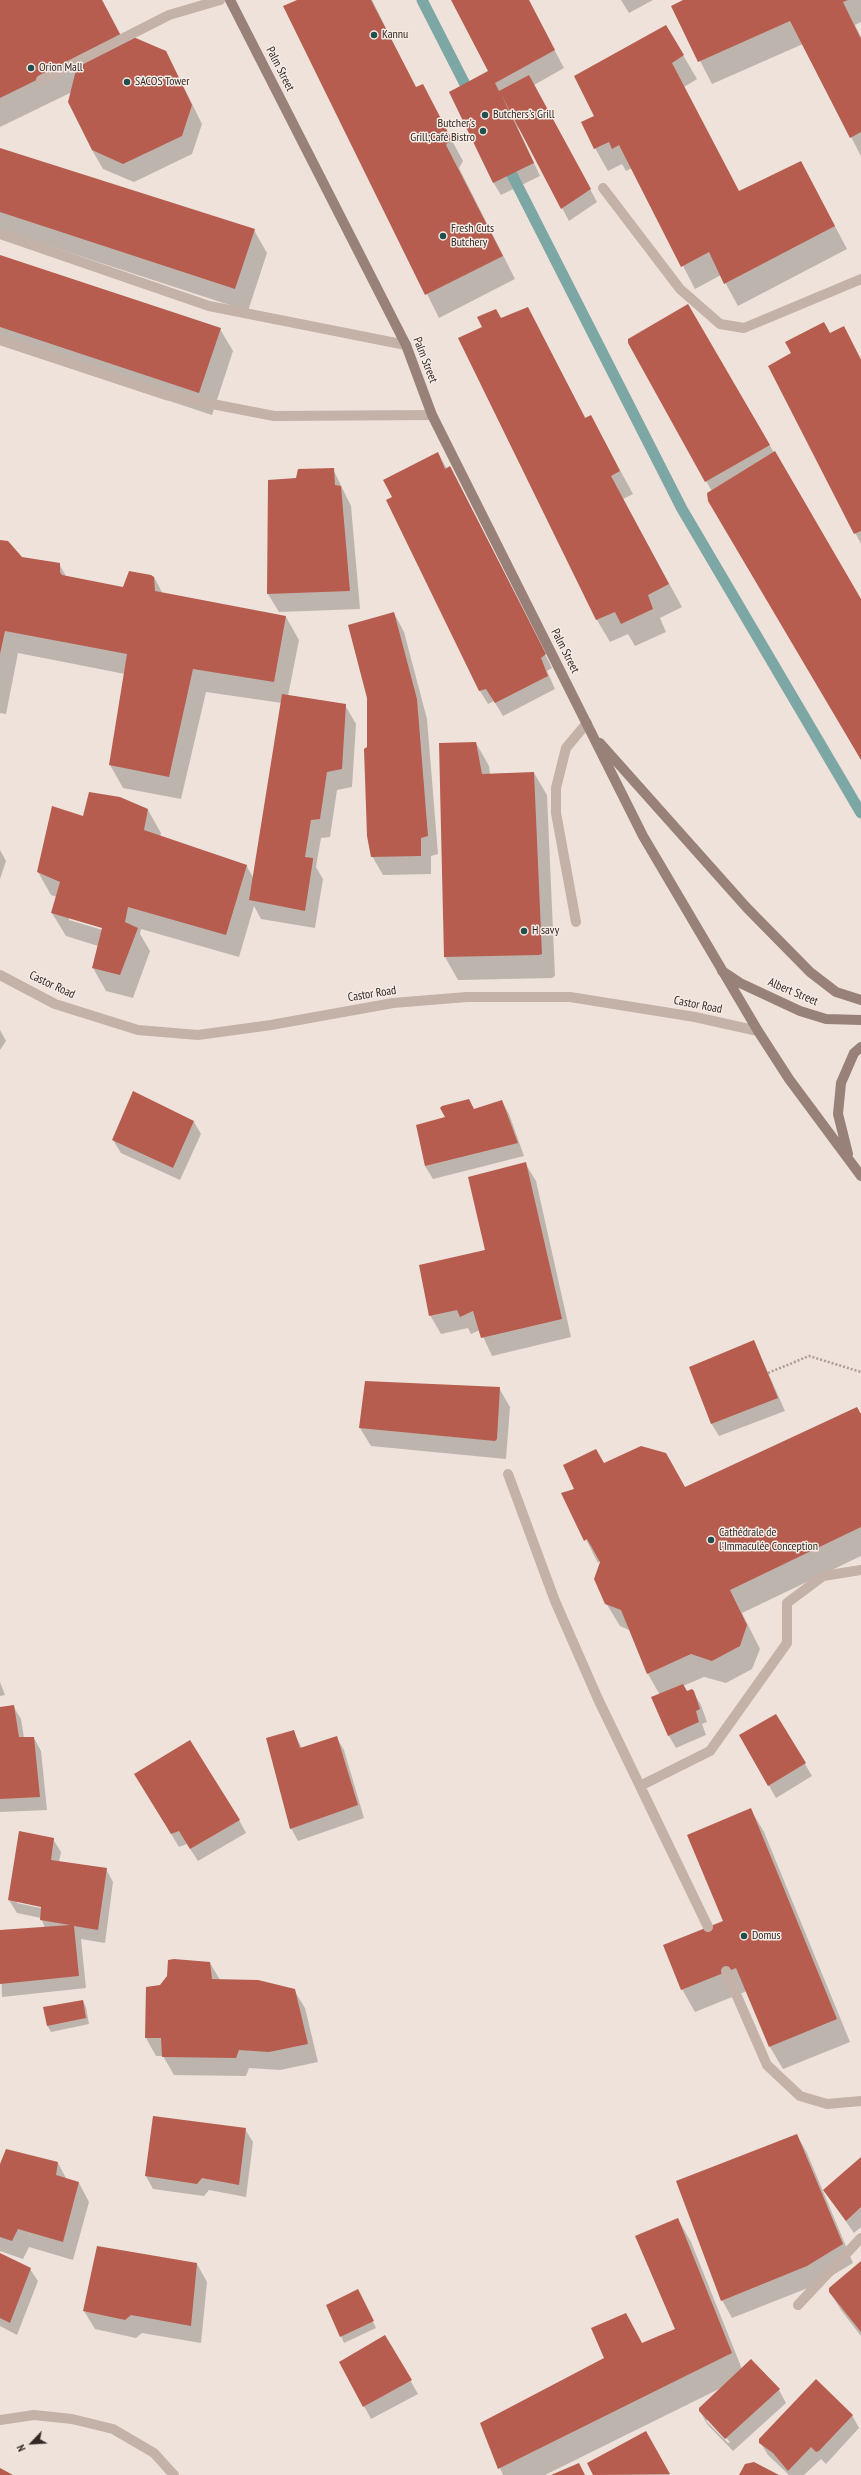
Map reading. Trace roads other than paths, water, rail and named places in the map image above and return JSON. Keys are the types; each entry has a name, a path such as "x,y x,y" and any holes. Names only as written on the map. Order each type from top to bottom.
{"main road":[{"name":"Palm Street","path":"230,0 406,345 432,415 591,732"},
{"path":"591,732 643,836 720,970 789,1079 861,1176"},
{"path":"591,732 747,908 810,972 836,992 861,1000"},
{"name":"Albert Street","path":"720,970 740,982 800,1010 826,1019 861,1020"},
{"path":"849,1158 838,1114 841,1083 854,1053 861,1047"}],"street":[{"path":"41,80 169,15 220,0"},
{"path":"603,188 680,289 720,324 744,328 861,279"},
{"path":"0,234 209,306 406,345"},
{"path":"0,340 166,395 274,416 432,415"},
{"path":"576,922 556,813 556,788 566,748 586,723"},
{"name":"Castor Road","path":"0,974 55,1004 131,1028 198,1035 271,1025 393,1003 467,997 570,997 695,1017 758,1032"},
{"path":"508,1474 555,1601 598,1699 708,1927"},
{"path":"640,1786 710,1751 787,1643 786,1603 823,1576 861,1570"},
{"path":"726,1972 767,2065 800,2096 826,2104 861,2101"},
{"path":"798,2305 861,2238"},
{"path":"0,2420 34,2415 72,2419 113,2429 154,2453 174,2475"}],"waterway":[{"path":"422,0 471,96"},
{"path":"505,161 682,509 861,813"}],"place":[{"name":"Kannu","path":"374,35"},
{"name":"Orion Mall","path":"31,68"},
{"name":"SACOS Tower","path":"127,82"},
{"name":"Butchers's Grill","path":"485,115"},
{"name":"Butcher's Grill;Café Bistro","path":"483,131"},
{"name":"Fresh Cuts Butchery","path":"443,236"},
{"name":"H savy","path":"524,931"},
{"name":"Cathédrale de l'Immaculée Conception","path":"711,1540"},
{"name":"Domus","path":"744,1936"}]}
